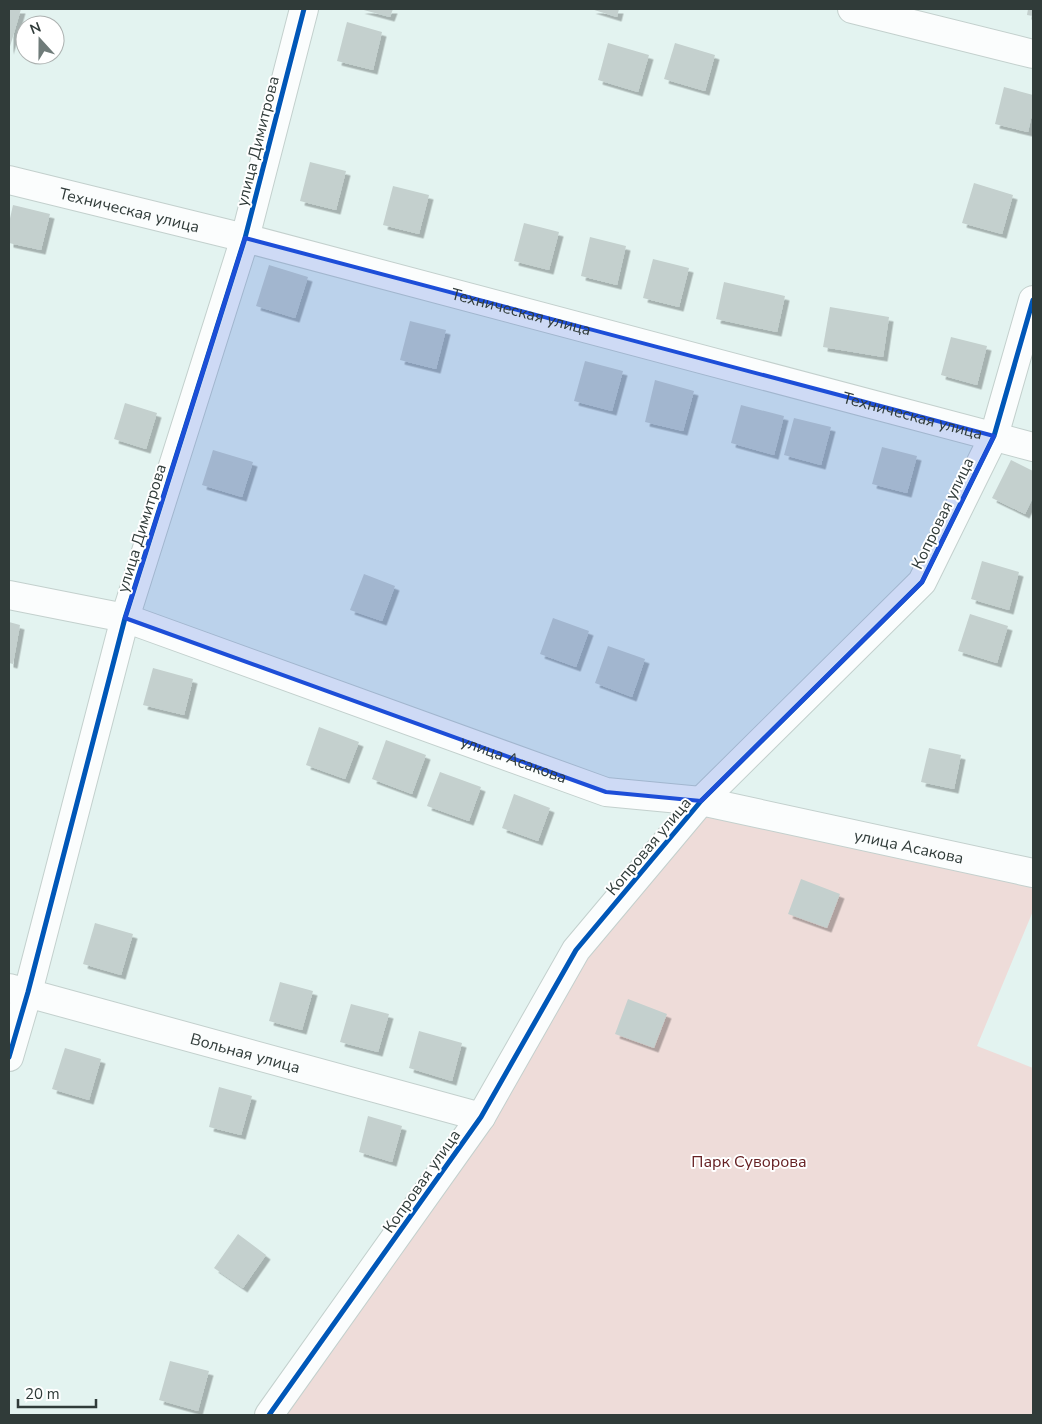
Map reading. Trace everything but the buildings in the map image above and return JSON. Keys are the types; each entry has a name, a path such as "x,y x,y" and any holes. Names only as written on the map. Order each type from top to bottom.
{"street":[{"name":"улица Димитрова","path":"9,1057 19,990 125,618 245,238 304,9"},
{"path":"852,9 1033,54"},
{"name":"Техническая улица","path":"9,180 245,238 1033,447"},
{"name":"Копровая улица","path":"269,1415 481,1117 576,950 701,801 922,582 994,436 1033,300"},
{"name":"улица Асакова","path":"9,595 125,618 606,792 701,801 1033,873"},
{"name":"Вольная улица","path":"19,990 481,1117"}],"highlighted area":[{"path":"245,238 994,436 922,582 701,801 606,792 125,618"}],"green space":[{"name":"Парк Суворова","path":"701,801 1033,873 1033,911 977,1046 1033,1068 1033,1415 269,1415 576,950"}],"cycle path":[{"path":"9,1057 28,992 125,618 245,238 304,9"},
{"path":"269,1415 481,1117 576,950 701,801 922,582 994,436 1033,300"}]}
